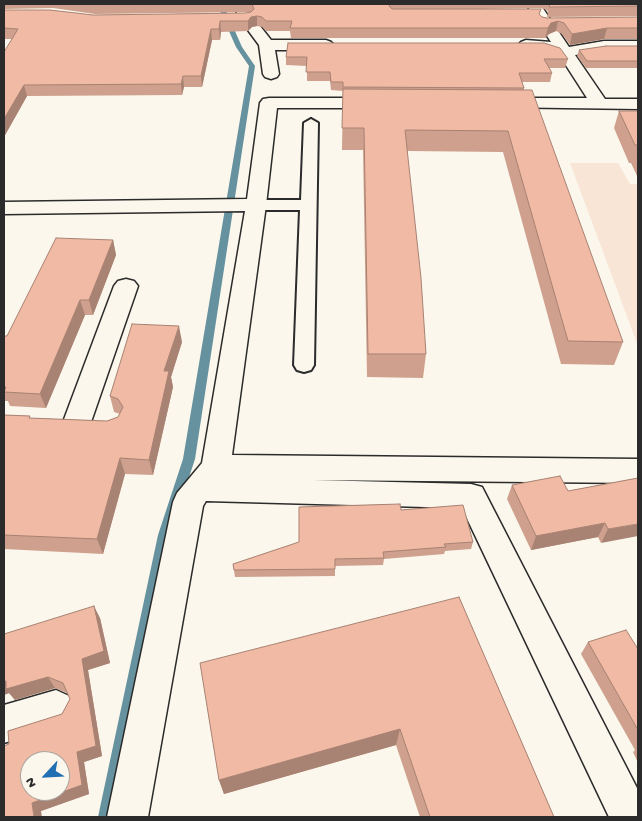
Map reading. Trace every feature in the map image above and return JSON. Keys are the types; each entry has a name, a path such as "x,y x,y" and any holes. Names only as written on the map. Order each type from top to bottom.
{"street":[{"path":"521,14 539,14 564,22"},
{"path":"539,14 599,103"},
{"path":"240,15 267,45 271,74"},
{"path":"514,45 544,44 564,52 604,46 638,46"},
{"path":"267,45 336,45"},
{"path":"127,817 188,502 207,478 269,103 395,103"},
{"path":"483,103 638,104"},
{"path":"4,208 252,205"},
{"path":"50,421 90,423 126,286"},
{"path":"207,478 464,482 638,471"},
{"path":"464,482 630,817"},
{"path":"4,724 56,710"}],"lane":[{"path":"304,365 312,123"},
{"path":"252,205 309,205"}],"shaded area":[{"path":"570,163 618,163 630,184 638,184 638,346"}],"building":[{"path":"252,4 390,4 389,6 392,9 541,9 539,14 547,18 638,17 638,28 607,28 572,34 564,23 558,21 551,23 548,28 290,28 292,21 266,21 262,17 257,16 251,17 248,21 220,21 219,29 211,29 201,76 183,76 181,84 24,85 4,119 4,52 18,29 4,28 4,10 50,10 93,15 245,13 251,12 254,9"},
{"path":"550,4 638,4 638,6 549,7"},
{"path":"288,43 544,43 560,48 568,59 544,59 552,73 519,73 524,88 343,87 343,82 331,82 330,72 306,72 307,57 286,57"},
{"path":"606,46 638,46 638,61 587,61 579,50"},
{"path":"343,89 532,90 623,342 568,341 508,131 405,130 421,278 426,354 368,354 364,128 342,128"},
{"path":"619,111 638,111 638,148 635,145"},
{"path":"56,238 113,240 89,300 80,300 40,394 4,392 6,387 4,387 4,336 7,336"},
{"path":"132,324 179,326 164,371 169,371 149,460 120,458 97,539 4,535 4,415 30,416 29,418 107,421 118,417 123,407 118,399 110,396"},
{"path":"560,476 568,491 638,478 638,524 608,529 605,523 536,536 512,485"},
{"path":"400,504 401,510 463,505 473,542 444,544 446,547 383,552 384,558 335,559 335,569 234,570 233,564 299,542 299,507"},
{"path":"459,597 554,817 430,817 400,729 219,780 200,663"},
{"path":"94,606 104,651 82,659 96,746 77,752 82,785 70,789 70,751 20,751 20,801 38,801 32,803 34,817 4,817 4,746 9,744 8,731 62,714 70,699 63,683 48,677 6,689 6,681 4,681 4,634"},
{"path":"626,630 638,649 638,730 588,642"}],"waterway":[{"path":"106,817 164,535 189,459 252,66 239,47 220,4"}]}
